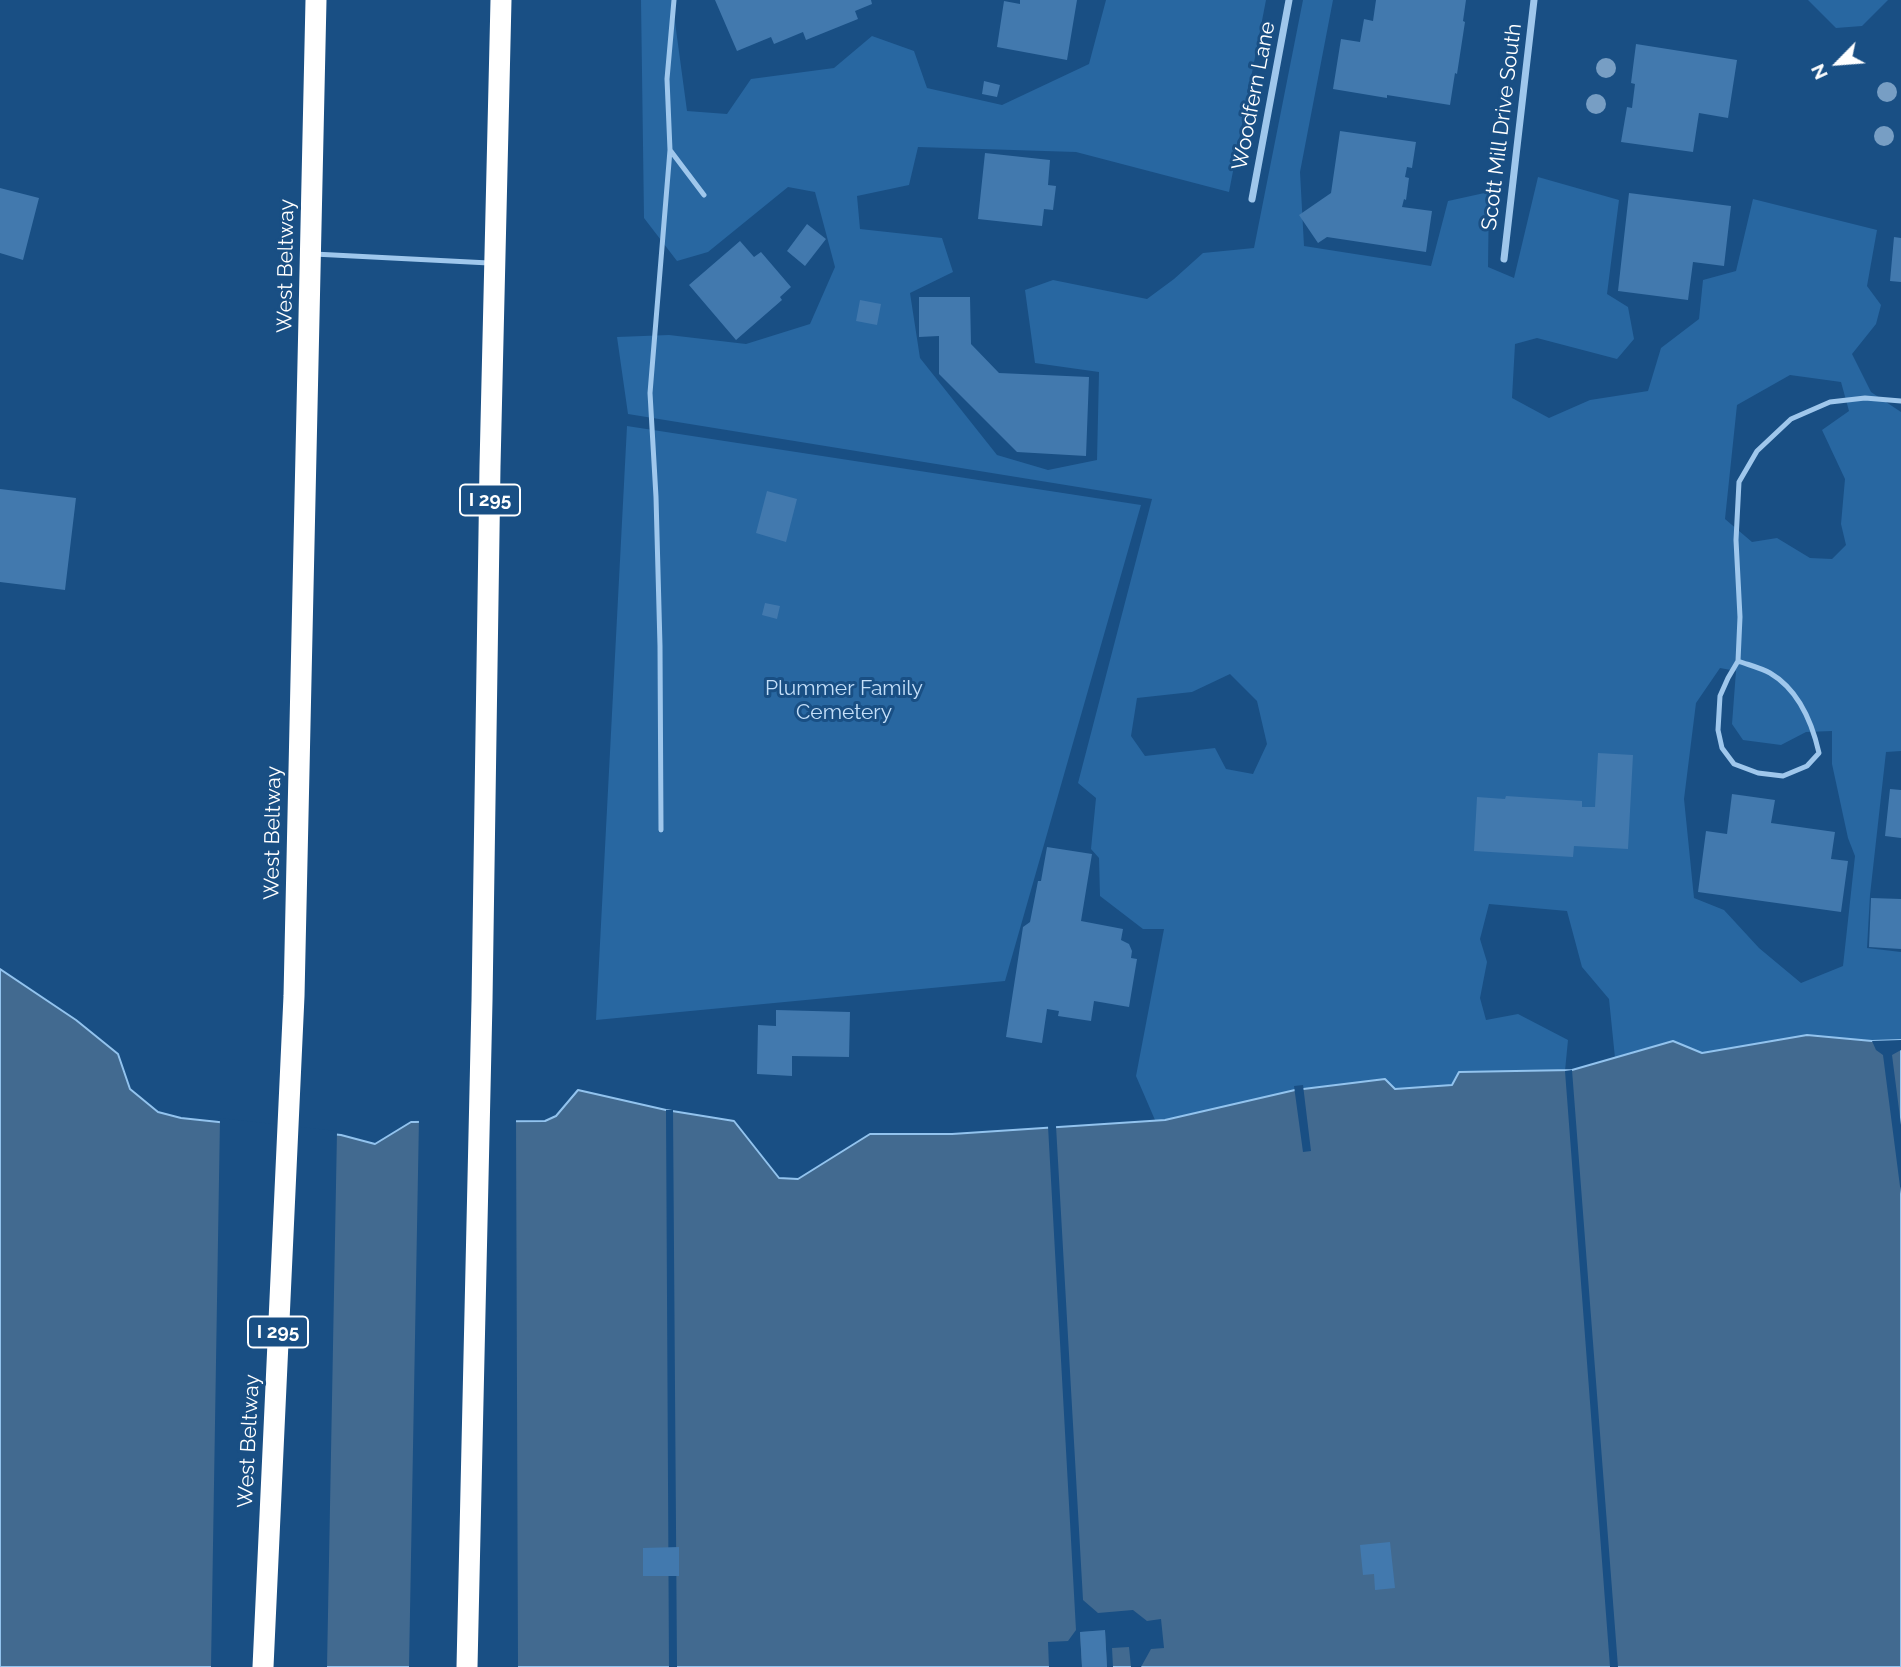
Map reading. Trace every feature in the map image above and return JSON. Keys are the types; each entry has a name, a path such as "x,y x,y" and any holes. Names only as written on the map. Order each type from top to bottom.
{"highway":[{"name":"West Beltway","path":"263,1667 294,996 316,0"},
{"name":"I 295","path":"467,1667 501,0"}],"street":[{"name":"Woodfern Lane","path":"1252,199 1289,0"},
{"name":"Scott Mill Drive South","path":"1504,259 1534,0"}],"lane":[{"path":"661,830 658,565 650,393 670,150 667,79 674,0"},
{"path":"670,150 704,195"},
{"path":"311,254 496,263"},
{"path":"1738,661 1768,672 1785,683 1803,706 1819,753 1807,766 1783,776 1758,773 1734,764 1722,748 1718,730 1720,696 1738,661 1740,617 1736,540 1739,482 1757,451 1791,419 1830,402 1865,398 1901,401"}],"green space":[{"path":"641,0 672,0 687,111 727,114 751,79 834,68 872,36 914,51 927,88 1002,105 1089,64 1106,0 1266,0 1229,192 1076,152 918,147 909,185 857,196 860,229 942,238 953,272 910,293 920,358 997,455 1048,470 1097,460 1099,372 1035,363 1025,290 1053,280 1147,299 1203,253 1254,248 1303,0 1333,0 1300,172 1304,246 1431,266 1448,201 1489,192 1488,267 1514,278 1538,177 1619,200 1607,294 1628,307 1634,339 1617,359 1537,338 1515,344 1512,398 1549,418 1590,400 1648,391 1661,348 1699,319 1703,280 1736,271 1753,199 1877,230 1867,286 1881,305 1876,324 1852,354 1871,392 1901,412 1901,751 1886,752 1870,895 1867,948 1901,952 1901,1040 1872,1041 1807,1035 1702,1053 1673,1041 1615,1058 1609,999 1582,967 1567,911 1489,904 1480,939 1487,962 1480,998 1486,1020 1518,1014 1568,1040 1565,1071 1460,1072 1452,1085 1395,1089 1385,1079 1295,1090 1155,1120 1136,1076 1164,929 1143,929 1100,896 1099,858 1091,849 1096,798 1078,783 1152,499 628,414 617,337 669,335 746,344 810,324 835,267 815,192 788,187 708,252 677,261 644,218","holes":["1790,375 1841,382 1849,411 1822,430 1845,479 1841,524 1846,545 1832,559 1810,558 1777,538 1752,542 1725,519 1737,405","1720,668 1736,671 1732,724 1743,740 1781,745 1806,732 1832,731 1832,764 1848,838 1855,856 1843,966 1801,983 1759,948 1724,910 1694,898 1684,799 1696,703","1230,674 1257,701 1267,744 1253,774 1226,769 1215,748 1145,756 1131,736 1137,698 1192,692"]},
{"path":"1808,0 1888,0 1862,26 1836,28"},
{"name":"Plummer Family Cemetery","path":"627,426 1141,505 1005,981 596,1020"}],"shaded area":[{"path":"0,969 76,1020 118,1054 130,1089 158,1112 181,1118 341,1135 375,1144 411,1122 545,1121 556,1116 578,1090 666,1110 734,1121 779,1178 798,1179 870,1134 952,1134 1165,1120 1295,1090 1385,1079 1395,1089 1452,1085 1459,1072 1572,1070 1673,1041 1702,1053 1807,1035 1872,1041 1901,1040 1901,1667 0,1667"}],"pier":[{"path":"1901,1040 1901,1050 1892,1055 1901,1125 1901,1194 1883,1055 1876,1050 1872,1041"},
{"path":"1572,1070 1618,1667 1610,1667 1565,1071"},
{"path":"1303,1085 1311,1151 1303,1152 1294,1086"},
{"path":"666,1110 673,1110 677,1667 669,1667"},
{"path":"220,1118 337,1131 327,1667 211,1667"},
{"path":"419,1118 516,1118 518,1667 409,1667"},
{"path":"1048,1126 1056,1126 1083,1600 1098,1613 1133,1610 1147,1621 1161,1619 1164,1648 1151,1649 1141,1667 1131,1667 1129,1647 1112,1648 1113,1667 1107,1667 1105,1631 1080,1632 1082,1667 1049,1667 1048,1642 1068,1641 1076,1630"}],"building":[{"path":"715,0 871,0 872,4 855,11 858,19 806,40 803,32 774,44 771,37 737,51"},
{"path":"1020,0 1077,0 1067,60 997,47 1004,1 1020,4"},
{"path":"1376,0 1466,0 1465,22 1450,105 1333,89 1341,39 1360,42 1364,19 1373,21"},
{"path":"1636,44 1737,60 1728,118 1699,113 1693,152 1621,142 1627,107 1632,108 1635,84 1631,83"},
{"path":"984,81 1000,85 997,97 982,94"},
{"path":"1340,131 1416,142 1412,168 1407,167 1405,177 1409,178 1406,200 1404,199 1402,207 1432,211 1426,252 1327,237 1318,243 1299,215 1331,193"},
{"path":"985,153 1050,160 1048,185 1056,186 1053,210 1044,209 1042,226 978,219"},
{"path":"0,188 39,198 23,260 0,253"},
{"path":"1629,193 1731,206 1724,266 1693,262 1688,300 1618,291"},
{"path":"807,224 826,239 805,266 787,251"},
{"path":"1894,237 1901,238 1901,282 1890,281"},
{"path":"740,241 754,257 761,252 791,287 780,297 782,300 736,340 689,285"},
{"path":"919,297 970,297 971,344 999,373 1089,377 1086,456 1017,452 939,374 939,336 919,337"},
{"path":"860,300 881,304 877,325 856,321"},
{"path":"0,489 76,498 65,590 0,582"},
{"path":"767,491 797,499 786,542 756,533"},
{"path":"765,603 780,606 777,619 762,615"},
{"path":"1598,753 1633,755 1628,849 1574,846 1573,857 1474,851 1477,797 1505,799 1506,796 1582,801 1582,807 1595,807"},
{"path":"1890,789 1901,790 1901,838 1885,836"},
{"path":"1732,794 1775,800 1771,823 1835,832 1831,859 1848,861 1841,912 1698,892 1706,831 1727,834"},
{"path":"1047,847 1092,854 1081,921 1123,929 1121,940 1129,944 1131,958 1137,959 1129,1007 1094,1001 1091,1021 1058,1016 1059,1011 1047,1009 1042,1043 1006,1037 1023,927 1030,922"},
{"path":"1871,898 1901,899 1901,949 1869,947"},
{"path":"776,1010 850,1012 849,1057 792,1056 792,1076 757,1074 758,1025 776,1026"},
{"path":"1390,1542 1395,1588 1375,1590 1374,1574 1363,1575 1360,1545"},
{"path":"679,1547 679,1576 643,1576 643,1548"},
{"path":"1105,1630 1107,1667 1082,1667 1080,1632"}]}
